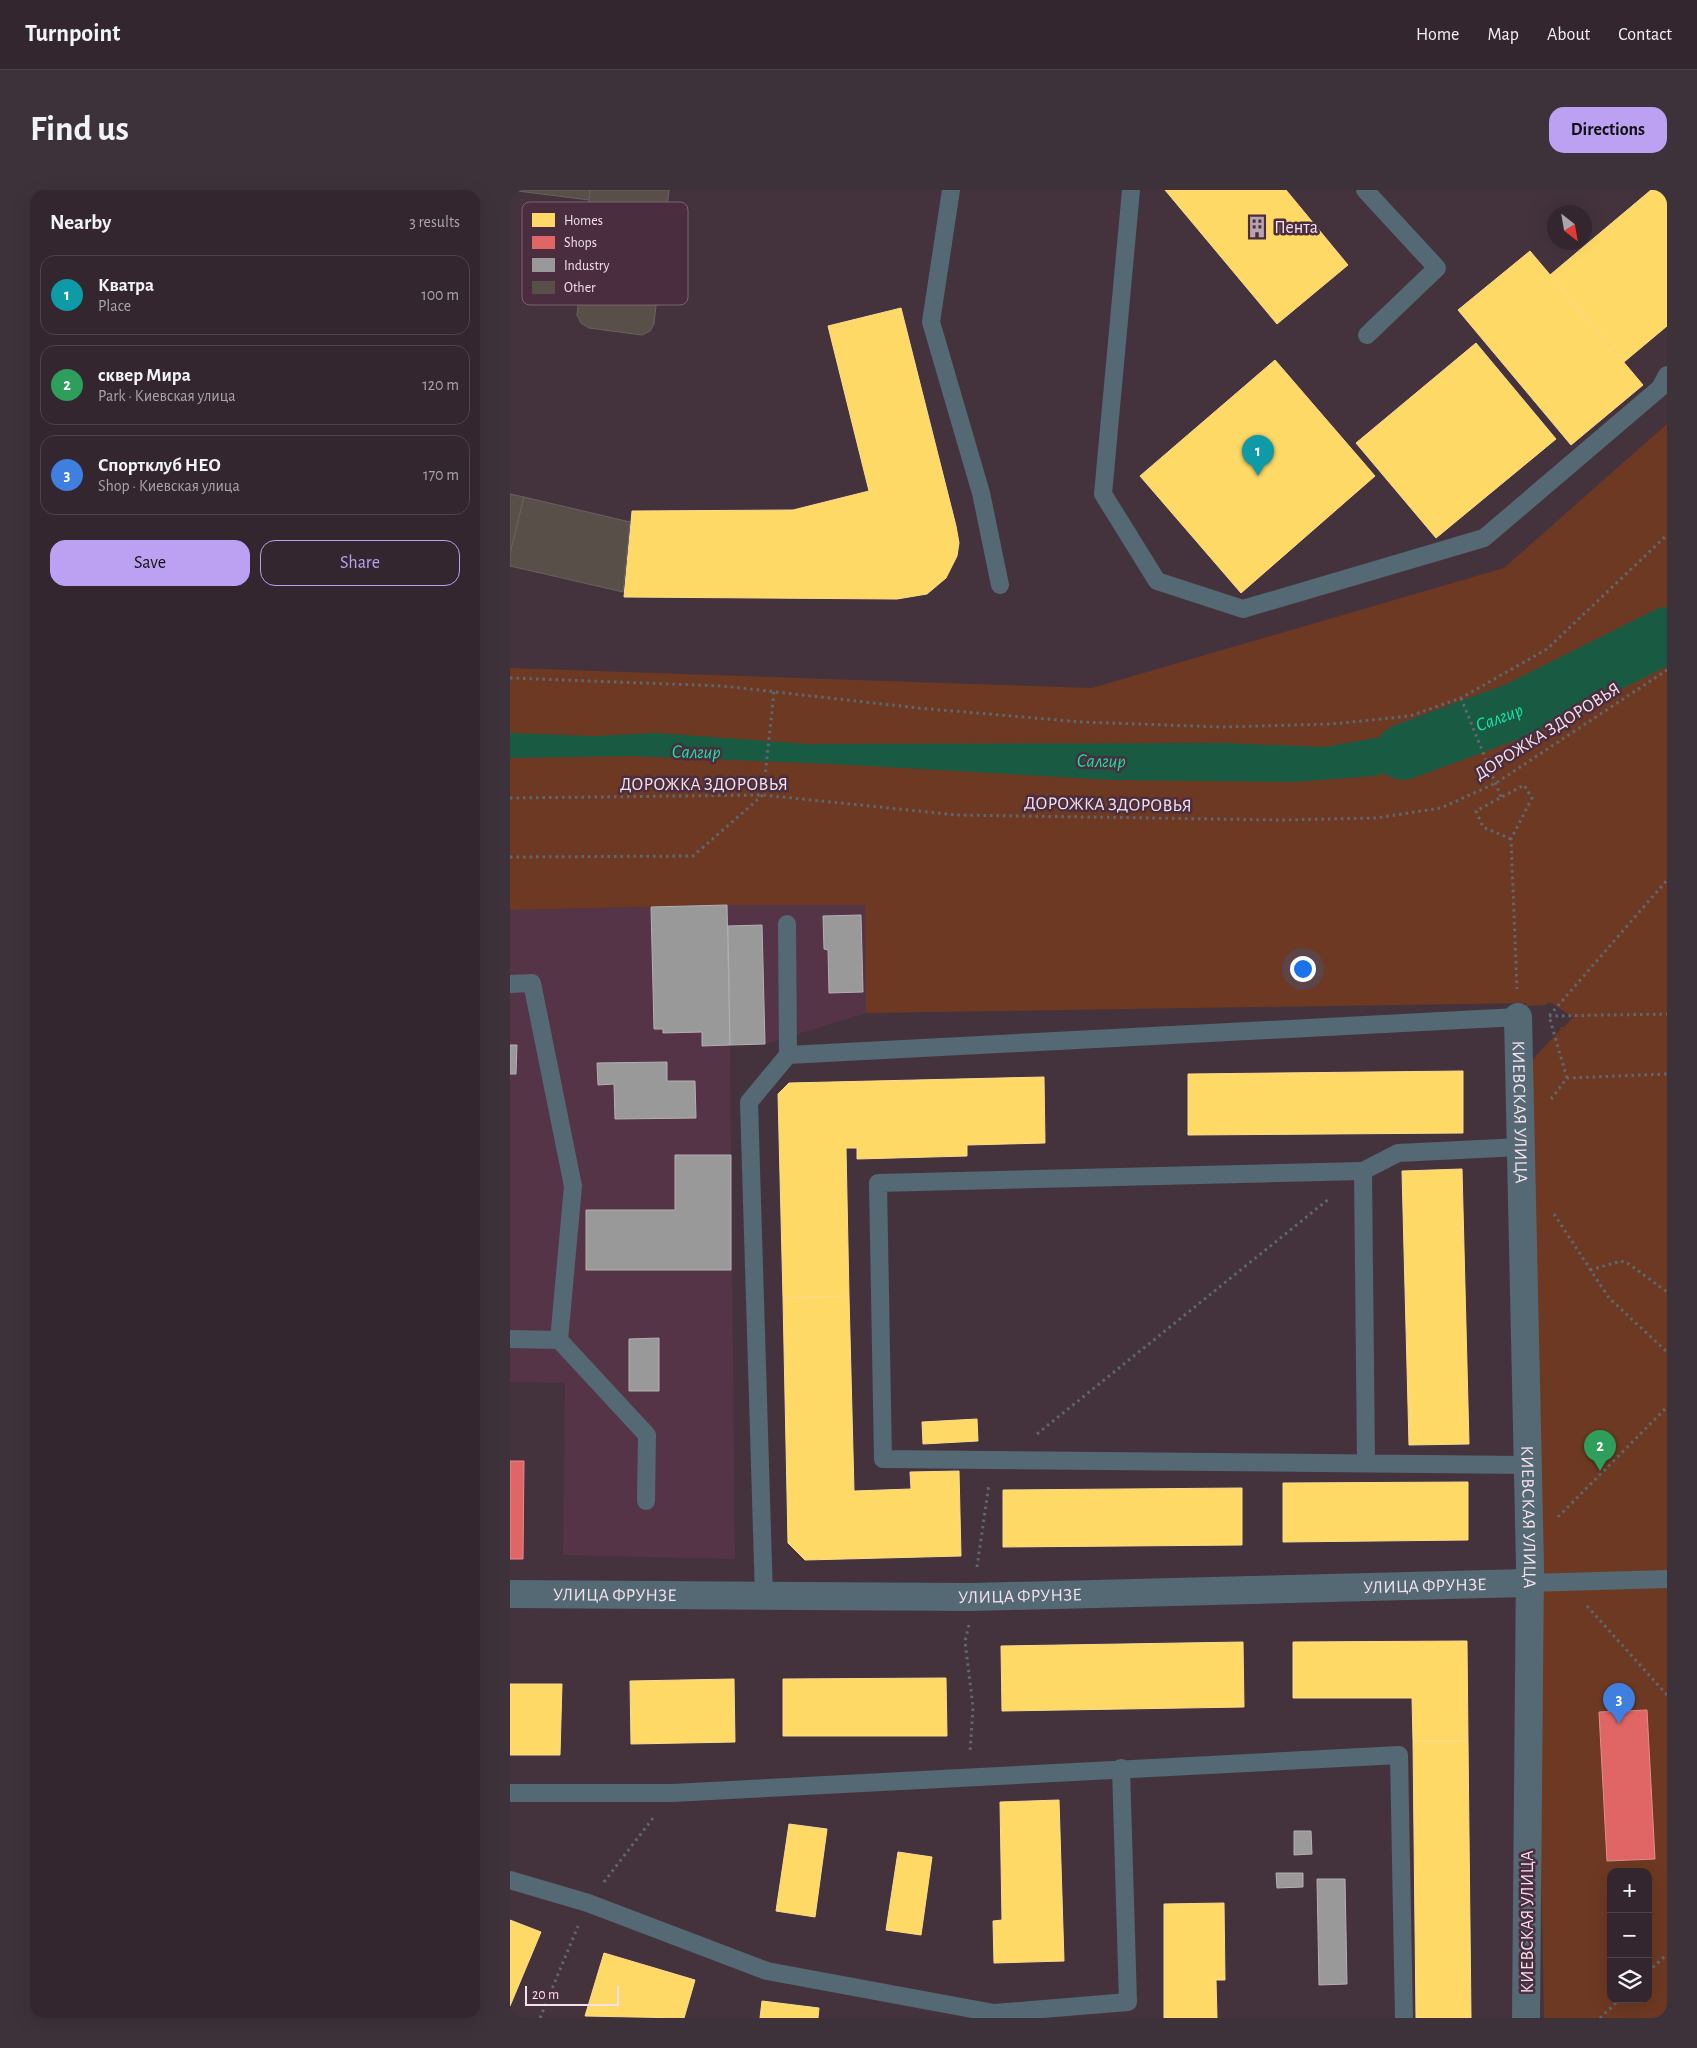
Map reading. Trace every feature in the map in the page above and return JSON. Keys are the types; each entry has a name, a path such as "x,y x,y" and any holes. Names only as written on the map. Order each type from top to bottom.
{"street":[{"name":"КИЕВСКАЯ УЛИЦА","path":"1518,1017 1529,1465 1526,2018"},
{"name":"УЛИЦА ФРУНЗЕ","path":"510,1594 764,1597 972,1596 1529,1583"}],"lane":[{"path":"952,190 931,322 981,493 1000,585"},
{"path":"1131,190 1104,494 1156,581 1243,609 1484,538 1660,388 1667,375"},
{"path":"1365,190 1437,268 1367,335"},
{"path":"764,1597 749,1102 788,1055 787,924"},
{"path":"510,984 532,983 573,1186 559,1340"},
{"path":"788,1055 1518,1017"},
{"path":"1520,1147 1398,1153 1363,1171 878,1183 883,1459 1529,1465"},
{"path":"1363,1171 1366,1462"},
{"path":"510,1339 559,1340 647,1435 646,1501"},
{"path":"1529,1583 1667,1579"},
{"path":"510,1793 672,1793 969,1779 1121,1768 1399,1755 1404,2018"},
{"path":"510,1880 588,1903 767,1970 994,2013 1128,2002 1121,1768"}],"path":[{"path":"510,678 724,686 1082,722 1222,727 1332,724 1410,716 1461,698 1547,649 1667,535"},
{"name":"ДОРОЖКА ЗДОРОВЬЯ","path":"510,798 763,795 957,815 1290,820 1376,818 1441,808 1496,783 1667,670"},
{"path":"510,857 694,856 763,795 774,692"},
{"path":"1461,698 1501,798"},
{"path":"1510,839 1484,827 1476,811 1524,785 1532,798 1510,839 1518,1017 1667,1014"},
{"path":"1549,1016 1667,880"},
{"path":"1549,1016 1567,1078"},
{"path":"1548,1105 1556,1090 1567,1078 1667,1074"},
{"path":"1552,1208 1555,1217 1609,1298 1667,1352"},
{"path":"1590,1270 1621,1261 1667,1292"},
{"path":"1552,1523 1667,1407"},
{"path":"1578,1581 1581,1600 1667,1694"},
{"path":"1652,1968 1667,1954"},
{"path":"1600,2018 1616,2003"}],"shaded area":[{"path":"1667,424 1667,2018 1544,2018 1526,1070 1535,1057 1561,1029 1560,1027 1564,1027 1573,1017 1550,1002 1545,1005 1526,1006 1526,1003 866,1013 865,905 727,905 510,910 510,668 1092,688 1504,568"},
{"path":"727,905 865,905 866,1013 765,1044 730,1046 735,1559 563,1555 565,1383 510,1382 510,910"}],"water":[{"path":"1468,711 1484,741 1375,776 1296,782 1112,780 833,764 629,756 510,758 510,733 595,736 657,733 808,744 1224,743 1324,747 1393,735"}],"building: Homes":[{"name":"Пента","path":"1165,190 1286,190 1348,265 1277,324"},
{"path":"1651,190 1667,190 1667,326 1624,362 1550,275 1580,250 1592,250 1592,240"},
{"path":"1530,251 1643,385 1571,445 1458,310"},
{"path":"901,308 959,543 957,556 946,578 927,594 897,599 624,597 632,511 793,510 869,491 828,326"},
{"path":"1476,343 1556,439 1436,538 1356,443"},
{"path":"1275,360 1375,476 1241,593 1140,476"},
{"path":"1463,1071 1463,1133 1188,1135 1188,1074"},
{"path":"1044,1077 1045,1143 967,1145 967,1156 857,1159 857,1148 846,1148 849,1296 783,1298 778,1094 789,1083"},
{"path":"1462,1169 1469,1444 1409,1445 1402,1171"},
{"path":"849,1296 854,1491 911,1489 910,1472 959,1471 961,1556 805,1560 788,1543 783,1298"},
{"path":"977,1419 978,1441 923,1444 922,1422"},
{"path":"1468,1482 1468,1540 1283,1542 1283,1483"},
{"path":"1242,1488 1242,1545 1003,1547 1003,1490"},
{"path":"1467,1641 1468,1741 1413,1741 1412,1698 1293,1698 1293,1642"},
{"path":"1243,1642 1244,1707 1002,1711 1001,1646"},
{"path":"946,1678 947,1736 783,1736 783,1679"},
{"path":"734,1679 735,1742 631,1744 630,1681"},
{"path":"510,1684 562,1684 560,1755 510,1755"},
{"path":"1413,1741 1468,1741 1471,2018 1416,2018"},
{"path":"1059,1800 1064,1961 994,1963 993,1921 1002,1920 1000,1802"},
{"path":"789,1824 827,1829 815,1917 776,1911"},
{"path":"898,1852 932,1857 921,1935 886,1930"},
{"path":"1224,1903 1225,1980 1216,1980 1217,2018 1164,2018 1164,1904"},
{"path":"510,1920 541,1932 510,2006"},
{"path":"604,1953 695,1980 684,2018 585,2016"},
{"path":"762,2001 819,2008 818,2018 760,2018"}],"building: Shops":[{"path":"510,1461 524,1461 523,1559 510,1559"},
{"path":"1647,1710 1655,1859 1607,1861 1599,1712"}],"building: Industry":[{"path":"727,905 730,1045 702,1046 702,1032 663,1033 663,1029 654,1029 651,907"},
{"path":"861,915 863,992 829,993 828,950 824,949 823,916"},
{"path":"762,925 765,1044 730,1045 728,926"},
{"path":"510,1045 517,1045 516,1074 510,1074"},
{"path":"667,1062 667,1081 695,1081 696,1118 615,1119 614,1084 598,1085 597,1063"},
{"path":"675,1155 731,1155 731,1270 586,1270 586,1210 675,1210"},
{"path":"659,1338 659,1391 629,1391 629,1339"},
{"path":"1294,1831 1311,1831 1312,1854 1294,1855"},
{"path":"1276,1873 1303,1873 1303,1887 1277,1888"},
{"path":"1317,1879 1345,1879 1347,1984 1319,1985"}],"building: Other":[{"path":"510,190 590,190 589,200"},
{"path":"590,190 669,190 668,202 589,202"},
{"path":"578,305 656,305 654,324 650,331 642,335 589,328 581,323 577,315"},
{"path":"510,494 524,497 510,554"},
{"path":"524,497 630,522 623,592 510,566 510,554"}],"waterway":[{"name":"Салгир","path":"1403,752 1517,710 1667,635"}],"place":[{"name":"Пента","path":"1257,227"},
{"name":"Кватра","path":"1258,476"},
{"name":"сквер Мира","path":"1600,1471"},
{"name":"Спортклуб НЕО","path":"1619,1724"}]}
